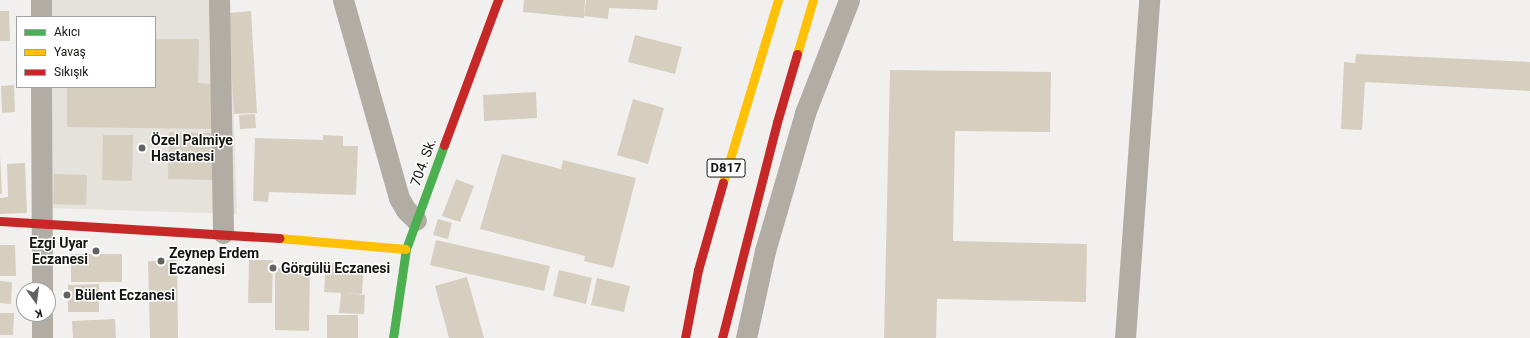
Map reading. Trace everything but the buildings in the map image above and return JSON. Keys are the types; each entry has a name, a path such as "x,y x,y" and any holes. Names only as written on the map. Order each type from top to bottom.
{"main road":[{"name":"704. Sk.","path":"393,338 406,249 498,0"},
{"name":"D817","path":"685,338 698,270 742,114 778,0"},
{"name":"D817","path":"722,338 777,122 813,0"},
{"path":"0,222 43,222 223,233 406,249"}],"street":[{"path":"41,0 41,16"},
{"path":"219,0 223,233"},
{"path":"343,0 399,198 406,210 416,220"},
{"path":"746,338 765,251 805,113 850,0"},
{"path":"1125,338 1149,0"},
{"path":"41,88 43,222 42,282"},
{"path":"42,322 42,338"}],"shaded area":[{"name":"Özel Palmiye Hastanesi","path":"47,0 230,0 237,214 49,208 48,88 156,88 156,16 47,16"}],"traffic: fast":[{"path":"393,338 406,249 444,145"}],"traffic: slow":[{"path":"723,182 778,0"},
{"path":"797,54 813,0"},
{"path":"279,238 406,249"}],"traffic: jam":[{"path":"444,145 498,0"},
{"path":"722,338 777,122 797,54"},
{"path":"685,338 698,270 723,182"},
{"path":"0,221 279,238"}],"place":[{"name":"Özel Palmiye Hastanesi","path":"142,148"},
{"name":"Ezgi Uyar Eczanesi","path":"96,251"},
{"name":"Zeynep Erdem Eczanesi","path":"161,261"},
{"name":"Görgülü Eczanesi","path":"273,268"},
{"name":"Bülent Eczanesi","path":"67,295"}]}
